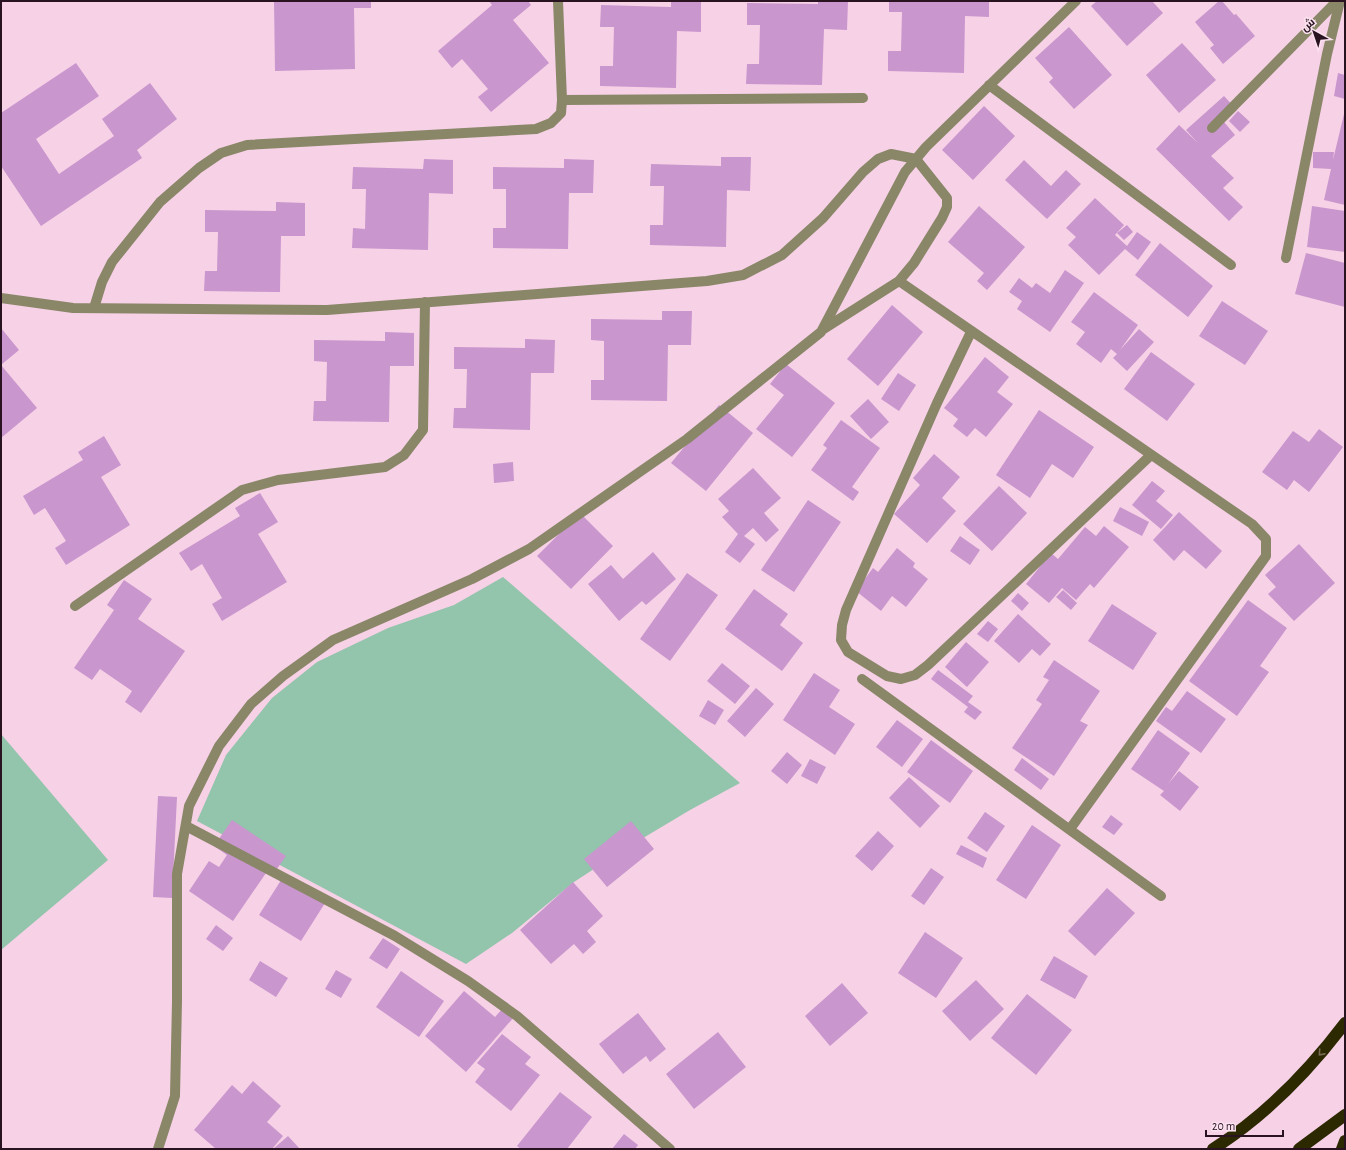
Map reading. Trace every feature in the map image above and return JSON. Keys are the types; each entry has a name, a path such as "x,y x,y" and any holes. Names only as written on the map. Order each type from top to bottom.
{"highway":[{"path":"1213,1149 1258,1116 1294,1083 1327,1047 1345,1023"},
{"path":"1299,1149 1345,1115"},
{"path":"1342,1149 1345,1141"}],"street":[{"path":"94,308 102,282 112,262 160,202 199,168 221,153 248,145 536,129 551,123 561,113 562,100 558,1"},
{"path":"821,332 906,172 916,159 926,147 1076,1"},
{"path":"1212,128 1337,1"},
{"path":"1286,258 1327,54 1340,1"},
{"path":"989,85 1231,265"},
{"path":"562,100 863,98"},
{"path":"1,298 73,308 327,310 706,281 743,275 782,255 823,218 863,172 878,159 891,154 916,159 947,198 948,207 942,218 914,263 899,281 821,332 687,439 529,549 472,579 333,640 283,676 251,704 218,746 190,806 178,874 177,1001 174,1096 158,1149"},
{"path":"899,281 1252,524 1266,539 1266,556 1070,829"},
{"path":"75,606 242,490 278,480 385,467 404,455 423,430 425,302"},
{"path":"972,332 937,403 846,610 842,625 841,640 848,652 887,676 901,679 915,675 928,665 1151,455"},
{"path":"862,679 1162,896"},
{"path":"186,826 395,936 468,981 517,1016 670,1149"}],"green space":[{"path":"503,577 740,783 690,810 623,850 574,882 512,933 466,964 197,821 226,755 272,698 317,662 388,628 454,605"},
{"path":"1,734 108,860 1,950"}],"building":[{"path":"274,1 371,1 371,8 354,8 355,69 275,71"},
{"path":"489,1 528,1 531,5 513,20 549,63 491,112 478,97 488,89 462,59 452,68 438,51 492,5"},
{"path":"671,1 701,1 701,32 677,31 676,88 600,86 600,66 613,66 614,27 600,27 601,5 671,7"},
{"path":"818,1 848,1 847,30 824,29 822,85 746,84 747,64 759,64 760,25 747,25 747,3 818,4"},
{"path":"889,1 989,1 989,17 965,16 964,73 888,71 888,51 901,51 902,12 889,12"},
{"path":"1097,1 1152,1 1163,13 1127,46 1091,6"},
{"path":"1219,1 1222,1 1234,15 1236,14 1255,36 1223,64 1210,48 1214,45 1195,22"},
{"path":"1069,27 1112,75 1074,109 1049,82 1053,78 1035,58"},
{"path":"1182,43 1216,80 1179,113 1146,75"},
{"path":"76,63 99,96 36,139 59,174 114,136 102,119 150,83 177,119 137,150 142,158 41,226 1,166 1,113"},
{"path":"1338,73 1345,75 1345,99 1334,96"},
{"path":"1224,96 1237,110 1224,122 1235,135 1211,156 1234,178 1223,188 1243,207 1229,221 1156,149 1179,125 1198,143 1186,130"},
{"path":"984,106 1015,136 973,180 942,150"},
{"path":"1238,111 1250,122 1240,132 1229,121"},
{"path":"1344,114 1345,205 1324,200 1331,169 1313,168 1313,152 1334,152 1333,160"},
{"path":"721,157 751,157 750,191 727,190 726,247 650,245 650,225 663,225 664,186 650,186 651,164 721,166"},
{"path":"424,159 453,160 453,194 429,193 428,250 352,248 353,228 365,229 366,189 352,189 353,167 423,169"},
{"path":"564,159 594,160 593,193 569,193 568,249 493,248 493,228 506,228 506,189 493,189 493,167 564,168"},
{"path":"1024,160 1051,186 1066,170 1081,184 1047,219 1005,180"},
{"path":"1095,198 1124,225 1115,235 1127,246 1137,232 1151,242 1138,260 1125,249 1099,275 1068,245 1076,237 1066,228"},
{"path":"276,202 305,203 305,236 281,236 280,292 204,291 205,271 217,271 218,232 205,232 205,210 276,211"},
{"path":"979,206 1025,247 987,290 977,281 984,273 948,242"},
{"path":"1312,206 1345,211 1345,252 1307,247"},
{"path":"1127,225 1133,232 1124,240 1117,233"},
{"path":"1160,243 1213,286 1188,317 1135,275"},
{"path":"1306,253 1345,263 1345,307 1295,294"},
{"path":"1065,270 1084,283 1050,332 1017,309 1022,301 1009,292 1019,278 1032,288 1036,283 1050,293"},
{"path":"1094,292 1138,325 1120,350 1139,329 1154,342 1127,371 1113,358 1117,354 1111,349 1101,363 1076,344 1085,332 1071,322"},
{"path":"1222,301 1268,331 1245,365 1199,336"},
{"path":"892,305 923,332 878,386 847,359"},
{"path":"662,311 692,311 691,345 668,345 667,401 591,400 591,380 604,380 604,341 591,340 591,319 662,320"},
{"path":"1,328 19,350 1,365"},
{"path":"385,332 414,333 414,366 390,366 389,422 313,421 314,401 326,401 327,362 314,361 314,340 385,341"},
{"path":"525,339 555,340 554,373 531,373 530,430 453,428 454,408 466,408 467,369 454,369 454,347 525,348"},
{"path":"1151,352 1195,384 1167,421 1124,389"},
{"path":"985,357 1009,377 997,392 1013,404 986,437 975,428 967,437 953,426 958,419 944,408"},
{"path":"786,364 835,403 792,457 756,429 784,395 770,384"},
{"path":"1,365 37,408 1,438"},
{"path":"898,373 916,385 899,411 881,399"},
{"path":"868,399 889,422 871,439 850,416"},
{"path":"719,405 753,433 706,491 671,463"},
{"path":"1039,410 1094,447 1073,478 1052,464 1030,498 996,475"},
{"path":"841,420 880,448 852,487 859,492 853,501 811,470 827,448 823,445"},
{"path":"1319,429 1343,447 1309,492 1294,480 1287,490 1262,472 1293,431 1309,442"},
{"path":"104,436 121,465 101,477 130,525 66,565 55,548 66,541 45,508 34,515 23,496 83,460 78,452"},
{"path":"934,454 960,477 942,498 956,511 927,543 894,514 920,485 913,478"},
{"path":"513,462 514,481 494,483 493,464"},
{"path":"753,468 781,498 764,513 779,530 766,542 753,528 744,536 755,544 740,563 725,552 738,534 722,517 729,511 718,499"},
{"path":"1152,481 1165,491 1156,501 1173,515 1161,529 1132,505"},
{"path":"999,486 1027,513 992,551 963,524"},
{"path":"260,493 278,522 258,534 287,582 222,621 212,604 222,598 202,564 191,571 179,553 240,516 235,508"},
{"path":"808,500 841,522 794,592 761,570"},
{"path":"1120,507 1149,522 1142,536 1113,521"},
{"path":"1179,512 1222,551 1206,569 1184,550 1174,561 1153,540"},
{"path":"580,513 613,546 571,589 537,556"},
{"path":"1104,526 1129,547 1094,588 1090,584 1076,600 1062,588 1049,603 1026,584 1051,553 1058,559 1085,527 1096,536"},
{"path":"960,536 980,550 970,565 950,551"},
{"path":"1299,544 1335,583 1294,621 1268,594 1276,587 1265,575"},
{"path":"897,548 915,563 913,567 928,579 906,607 892,596 881,611 856,591 873,568 878,572"},
{"path":"653,552 676,579 646,605 642,601 619,621 588,584 611,565 623,579"},
{"path":"687,573 718,595 670,661 640,639"},
{"path":"124,580 152,599 138,619 185,651 141,713 125,702 132,691 100,669 92,680 74,668 114,610 107,605"},
{"path":"754,589 788,614 780,625 803,643 782,671 725,629"},
{"path":"1063,590 1077,603 1071,610 1056,597"},
{"path":"1018,593 1029,603 1022,611 1011,601"},
{"path":"1248,600 1287,628 1260,666 1269,672 1237,716 1189,681"},
{"path":"1112,604 1157,633 1133,670 1088,641"},
{"path":"1018,614 1051,644 1040,656 1032,649 1019,663 994,641"},
{"path":"988,621 998,629 988,642 977,634"},
{"path":"966,642 989,662 967,687 945,667"},
{"path":"1054,660 1100,691 1080,721 1088,725 1054,776 1012,748 1042,704 1036,700 1049,680 1043,677"},
{"path":"722,663 750,686 735,704 707,681"},
{"path":"938,670 973,696 968,702 982,712 975,720 964,712 968,707 931,679"},
{"path":"814,673 840,690 829,707 855,724 835,755 783,720"},
{"path":"756,688 774,704 745,737 727,721"},
{"path":"1187,691 1226,719 1201,753 1156,721 1166,707 1172,711"},
{"path":"708,700 724,710 715,725 699,716"},
{"path":"897,720 923,739 902,767 876,747"},
{"path":"1158,730 1190,753 1168,784 1179,771 1199,787 1180,811 1160,795 1164,791 1131,769"},
{"path":"931,740 973,771 950,803 907,772"},
{"path":"787,752 802,765 787,784 771,771"},
{"path":"1022,758 1049,779 1041,790 1014,770"},
{"path":"810,759 826,767 817,784 801,776"},
{"path":"909,777 940,806 920,828 889,798"},
{"path":"158,796 177,797 172,898 153,897"},
{"path":"985,812 1005,826 987,852 967,838"},
{"path":"1111,815 1123,824 1114,835 1102,827"},
{"path":"232,820 286,856 272,876 266,873 233,921 189,891 209,861 219,867 227,855 214,846"},
{"path":"631,821 654,849 607,887 584,859"},
{"path":"1032,825 1061,845 1026,899 996,880"},
{"path":"878,831 894,846 872,871 855,856"},
{"path":"961,845 987,858 983,868 956,854"},
{"path":"931,868 944,877 924,905 911,896"},
{"path":"283,877 325,903 301,941 259,915"},
{"path":"573,882 603,916 587,931 596,942 583,954 574,944 551,964 520,930"},
{"path":"1107,888 1135,913 1095,956 1068,931"},
{"path":"216,925 233,938 223,951 206,939"},
{"path":"925,932 963,958 936,998 898,973"},
{"path":"383,938 400,949 387,969 369,958"},
{"path":"1054,956 1088,976 1075,999 1040,980"},
{"path":"260,961 288,978 276,997 249,980"},
{"path":"336,970 352,979 341,998 325,989"},
{"path":"401,971 444,1001 419,1037 376,1007"},
{"path":"976,980 1004,1009 970,1041 942,1011"},
{"path":"842,983 868,1013 830,1046 805,1016"},
{"path":"464,991 495,1017 503,1008 514,1017 466,1072 425,1036"},
{"path":"1027,994 1072,1030 1036,1075 991,1038"},
{"path":"638,1013 666,1049 650,1062 646,1056 623,1074 599,1044"},
{"path":"718,1032 746,1067 694,1109 666,1074"},
{"path":"502,1034 531,1057 525,1064 540,1075 511,1111 475,1082 485,1069 477,1063"},
{"path":"253,1081 281,1106 267,1122 283,1136 272,1149 216,1149 194,1130 232,1085 242,1094"},
{"path":"560,1092 592,1117 567,1149 521,1149 517,1146"},
{"path":"624,1134 638,1145 635,1149 612,1149"},
{"path":"288,1136 300,1149 273,1149"}]}
